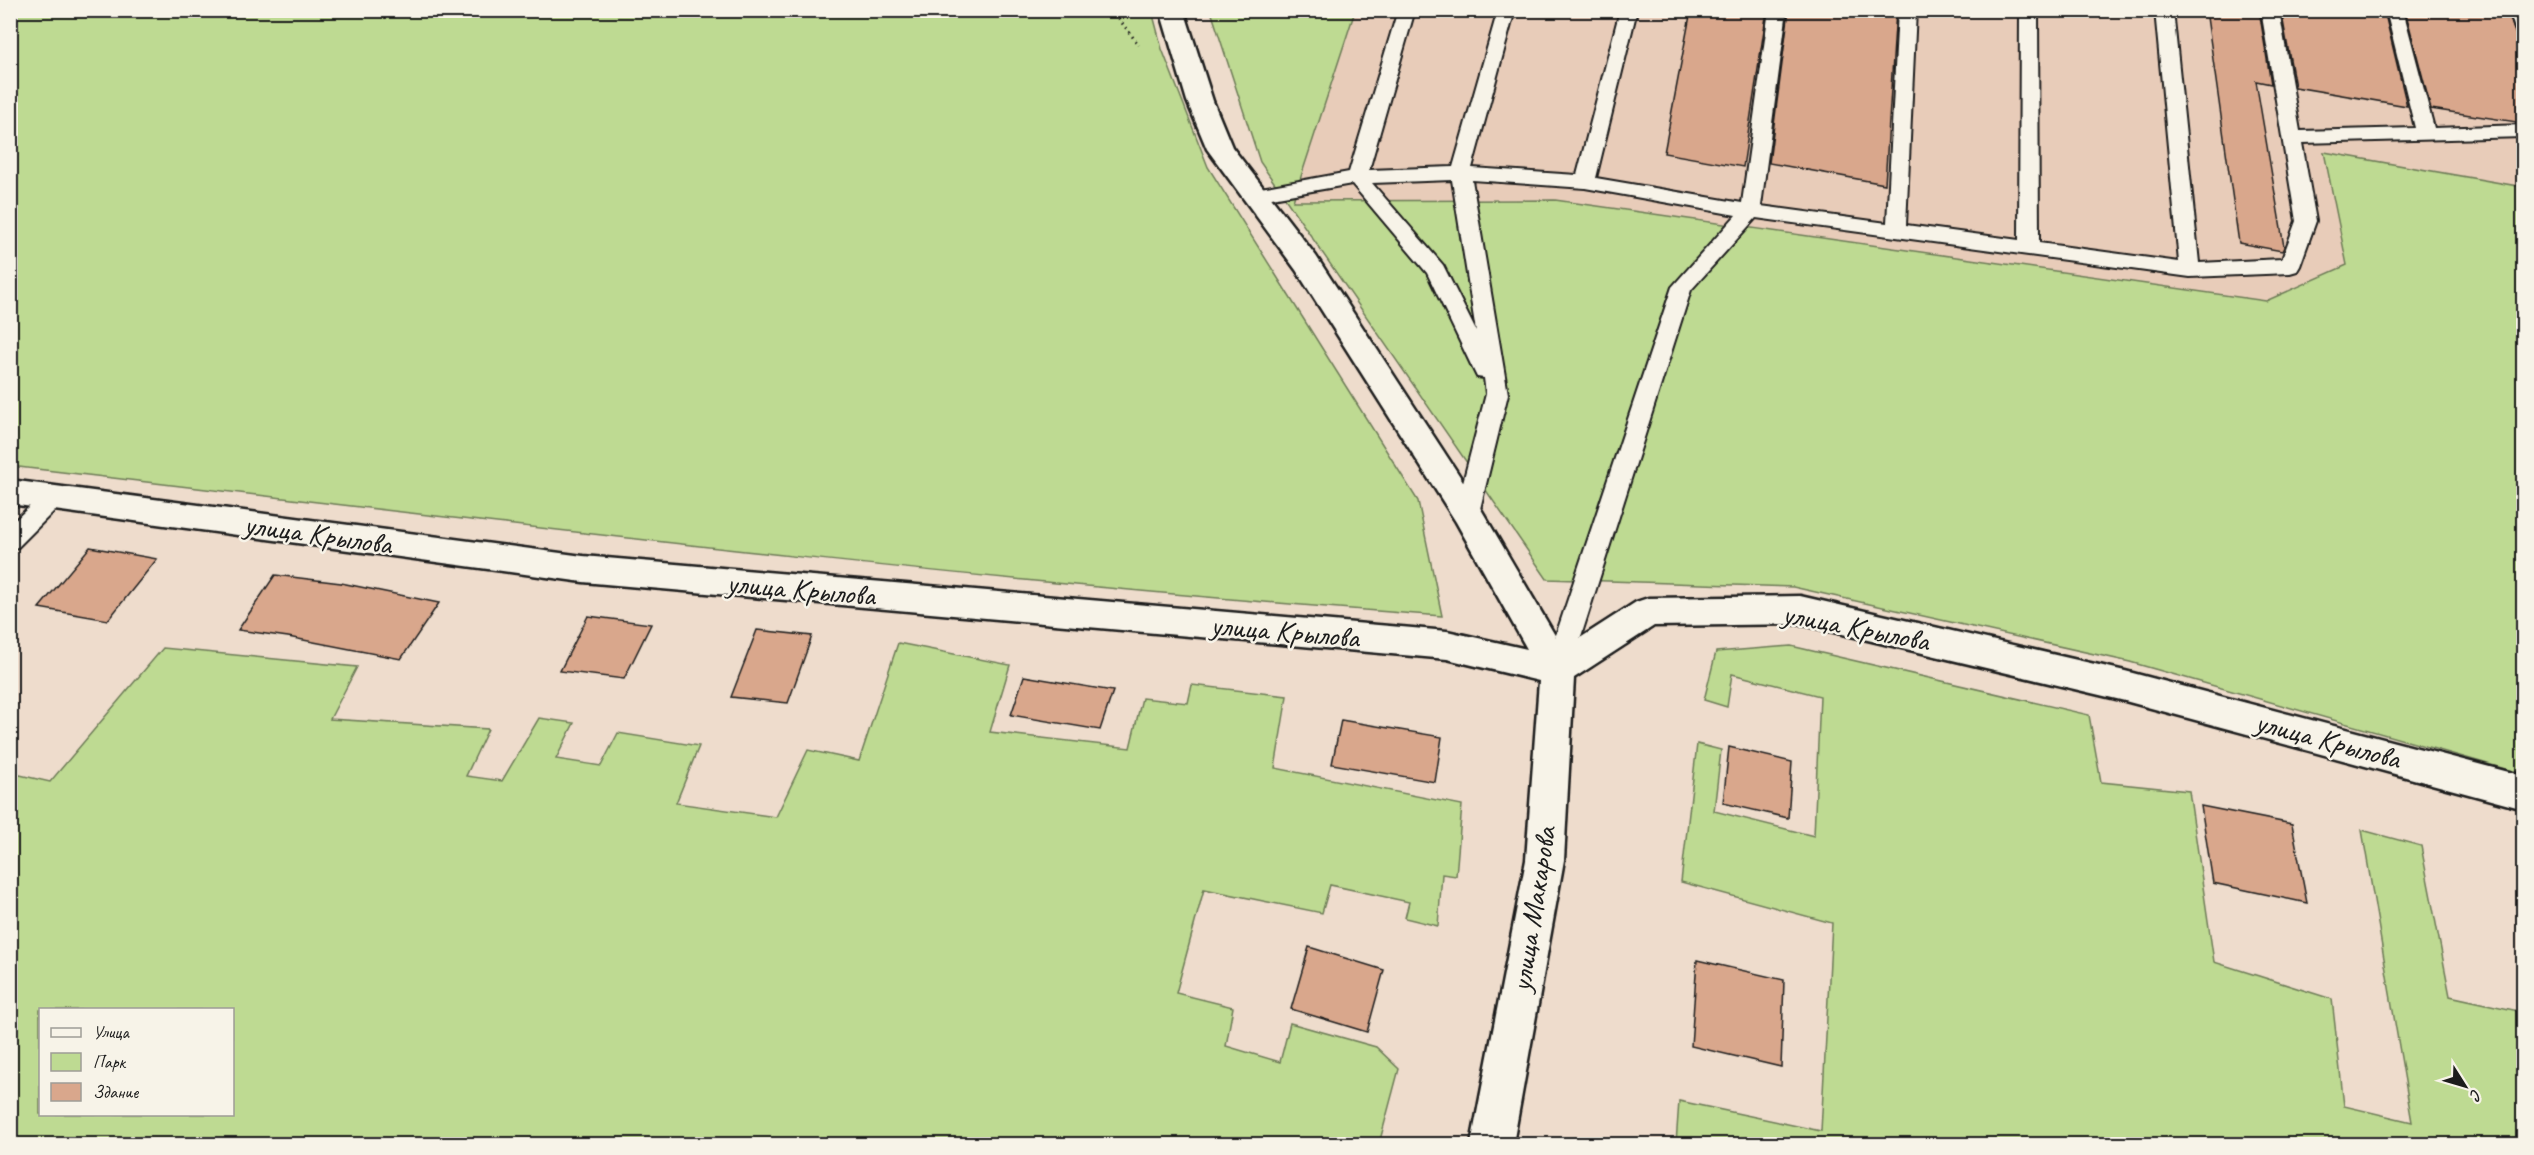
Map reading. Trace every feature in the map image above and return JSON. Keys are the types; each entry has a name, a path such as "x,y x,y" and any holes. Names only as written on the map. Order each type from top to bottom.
{"street":[{"path":"1172,10 1200,101 1220,149 1306,263 1467,513 1557,671"},
{"name":"улица Крылова","path":"10,492 583,569 1447,645 1557,671 1648,612 1800,610 2125,686 2523,793"},
{"name":"улица Макарова","path":"1492,1144 1545,860 1557,671"}],"lane":[{"path":"1357,177 1407,10"},
{"path":"1467,513 1497,394 1461,173 1507,10"},
{"path":"1585,182 1629,10"},
{"path":"1557,671 1682,287 1751,211 1778,10"},
{"path":"1896,230 1907,10"},
{"path":"2029,10 2029,249"},
{"path":"2164,10 2190,270"},
{"path":"1254,195 1357,177 1461,173 1585,182 1751,211 2190,270 2290,266 2306,221 2270,10"},
{"path":"2394,10 2426,134"},
{"path":"2517,10 2523,29"},
{"path":"2292,137 2523,131"},
{"path":"1357,177 1436,270 1497,394"},
{"path":"10,540 52,498"}],"shaded area":[{"path":"1355,11 2523,11 2523,187 2324,152 2347,265 2266,301 1555,200 1293,201"}],"green space":[{"path":"11,10 1152,11 1162,49 1208,167 1418,501 1442,616 1083,586 904,568 11,466"},
{"path":"1211,11 1355,11 1293,201 1555,200 2266,301 2347,265 2324,152 2523,187 2523,774 2130,662 1793,587 1547,579 1260,162"},
{"path":"898,643 1010,665 990,732 1130,748 1142,698 1188,703 1192,685 1287,696 1275,768 1462,805 1456,876 1442,874 1438,926 1405,918 1409,902 1330,885 1322,913 1204,889 1176,993 1233,1007 1226,1046 1280,1062 1290,1023 1376,1047 1399,1069 1379,1144 11,1144 11,773 50,782 163,648 357,667 330,719 488,729 466,776 502,781 539,718 574,723 556,759 601,766 618,733 699,746 676,803 776,817 808,750 859,761"},
{"path":"1791,646 2089,715 2101,782 2189,791 2214,962 2332,999 2344,1106 2412,1122 2362,830 2421,846 2450,996 2523,1012 2523,1144 1676,1144 1679,1101 1821,1131 1832,923 1681,882 1697,744 1721,750 1714,811 1814,836 1820,696 1732,674 1727,707 1704,700 1716,652"}],"building":[{"path":"1691,10 1767,10 1743,167 1664,153"},
{"path":"1789,10 1896,10 1885,184 1769,163"},
{"path":"2206,10 2259,10 2271,84 2256,81 2284,247 2282,251 2239,243"},
{"path":"2281,10 2384,10 2407,106 2295,87"},
{"path":"2405,10 2507,10 2523,55 2523,123 2431,109"},
{"path":"90,547 157,559 108,620 39,608"},
{"path":"275,575 341,583 439,603 401,659 288,637 238,630"},
{"path":"588,616 651,624 624,679 560,671"},
{"path":"757,630 812,636 788,703 731,697"},
{"path":"1024,676 1113,691 1100,730 1011,715"},
{"path":"1341,720 1442,737 1435,782 1332,764"},
{"path":"1729,747 1792,762 1788,818 1723,803"},
{"path":"2201,806 2292,824 2307,903 2213,883"},
{"path":"1309,947 1384,970 1367,1032 1291,1009"},
{"path":"1697,960 1784,980 1781,1067 1691,1046"}]}
